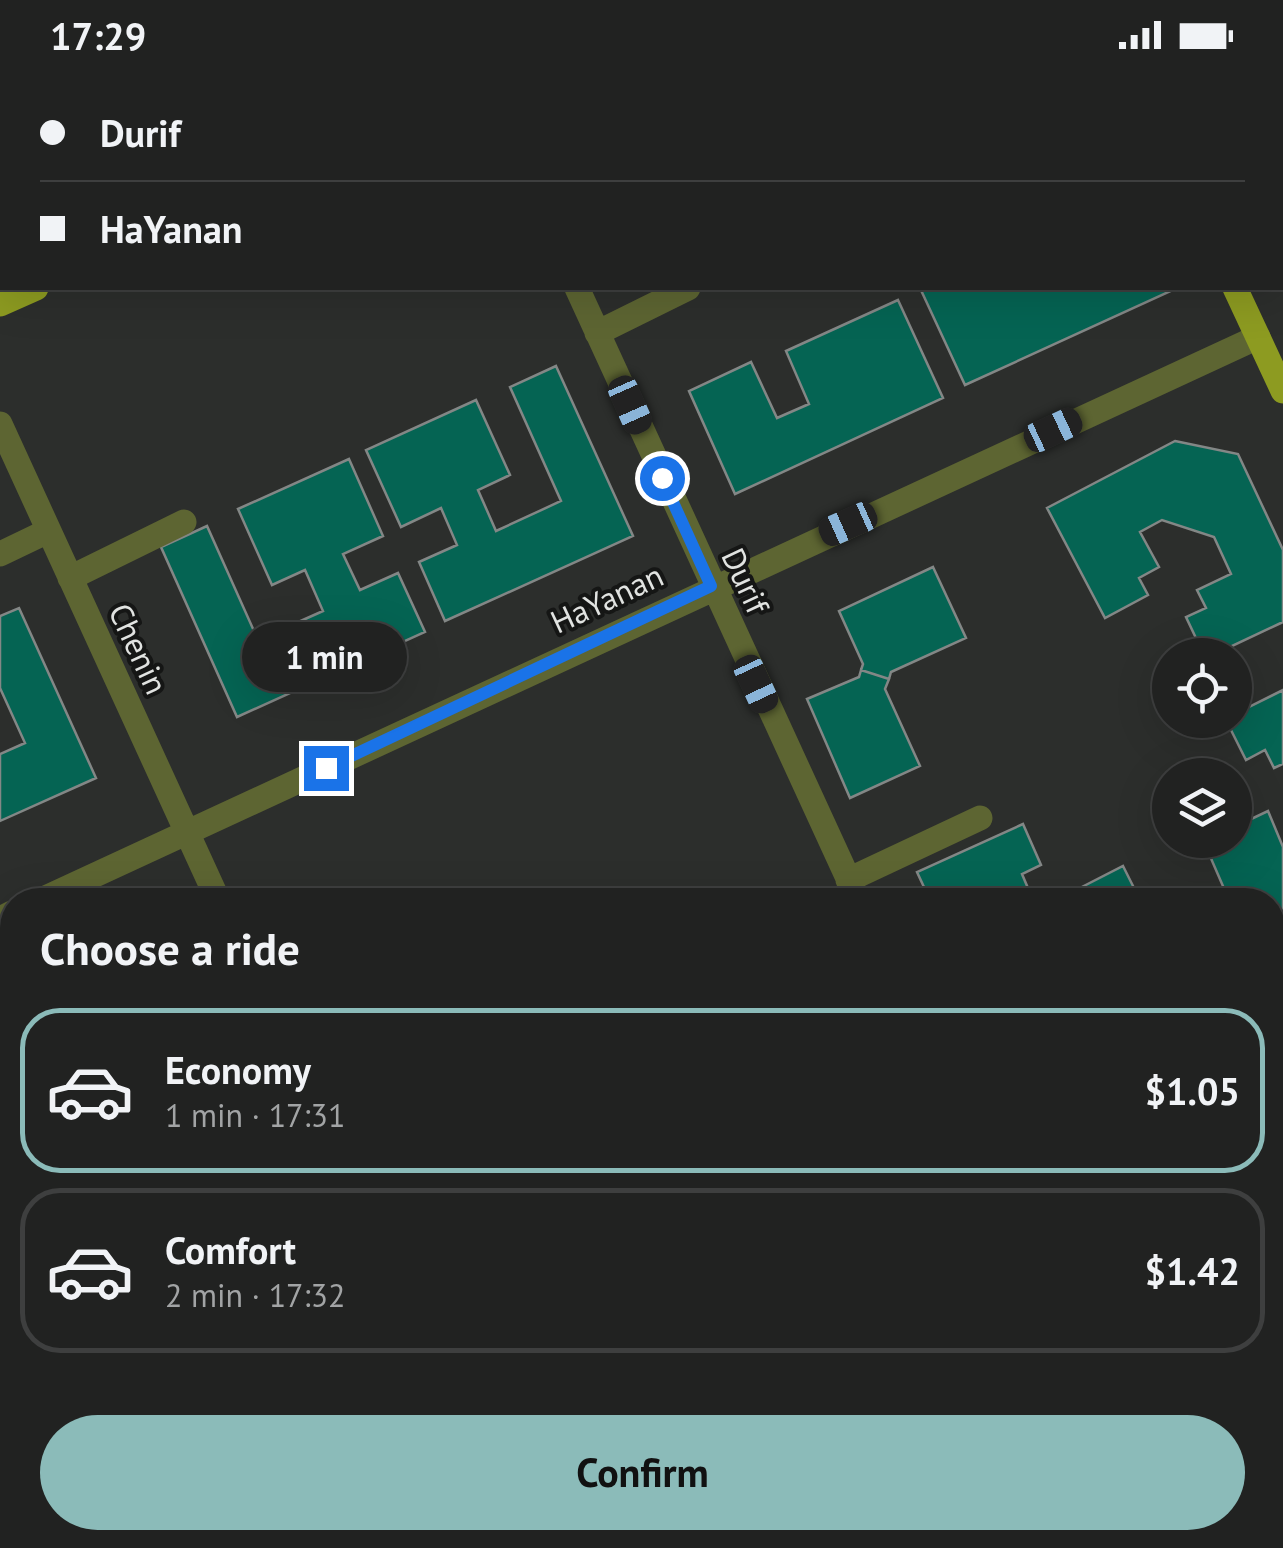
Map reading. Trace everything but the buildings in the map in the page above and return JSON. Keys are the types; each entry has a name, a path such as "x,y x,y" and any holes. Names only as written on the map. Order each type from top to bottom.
{"main road":[{"path":"0,304 32,290"},
{"path":"1236,290 1283,391"}],"street":[{"name":"Durif","path":"578,290 852,888"},
{"path":"597,332 684,290"},
{"name":"HaYanan","path":"68,888 711,586 1258,336"},
{"name":"Chenin","path":"0,424 212,888"},
{"path":"70,578 184,522"},
{"path":"0,554 48,531"},
{"path":"857,888 980,818"}],"route":[{"path":"326,768 711,586 662,478"}]}
